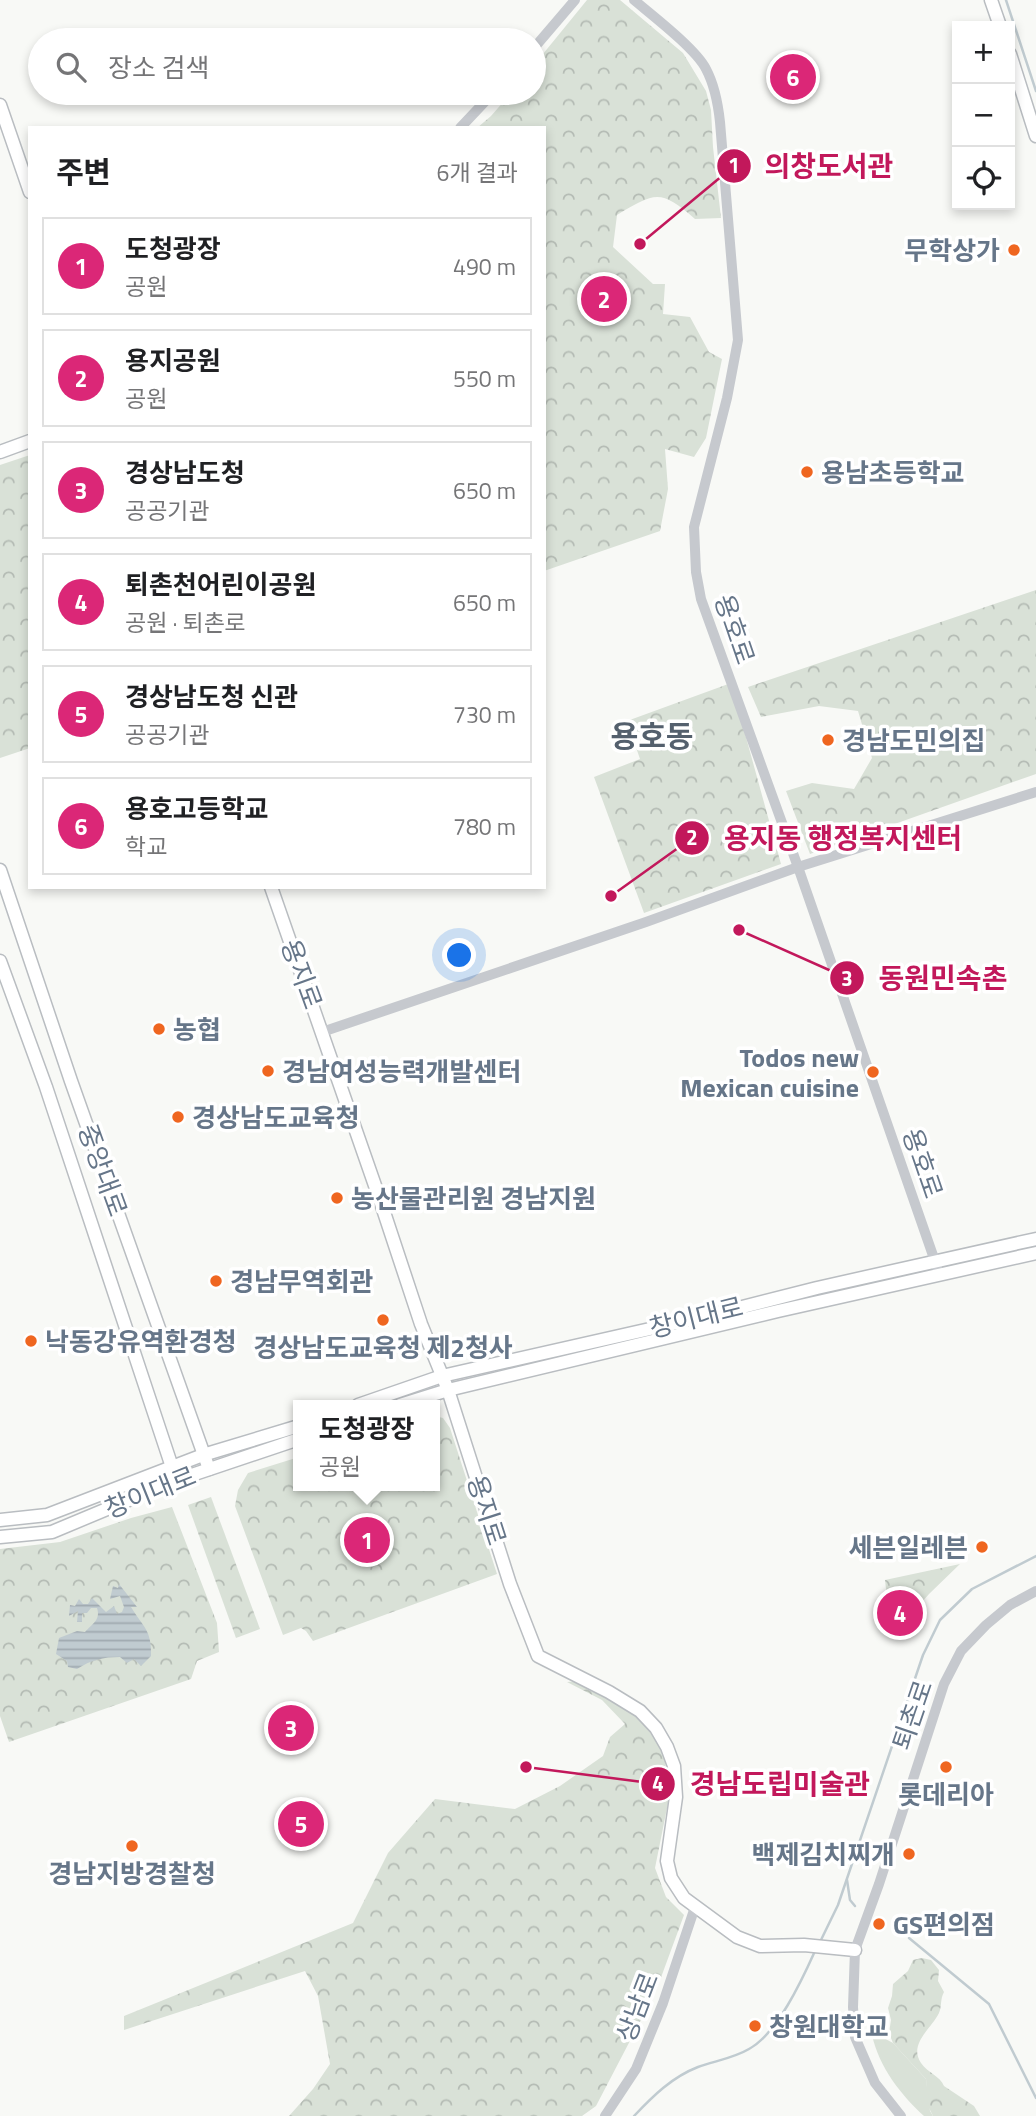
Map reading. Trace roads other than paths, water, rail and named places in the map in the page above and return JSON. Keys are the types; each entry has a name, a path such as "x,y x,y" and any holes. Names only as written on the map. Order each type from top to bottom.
{"main road":[{"path":"991,0 998,21"},
{"path":"1015,70 1036,136"},
{"path":"0,105 28,186"},
{"path":"0,452 28,442"},
{"name":"중앙대로","path":"0,870 71,1081 209,1469"},
{"name":"용지로","path":"272,889 421,1324 448,1390 510,1584 538,1656 609,1692 640,1711 656,1728 674,1766 676,1797 667,1861 671,1878 684,1899 737,1937 760,1946 804,1945 855,1950"},
{"name":"중앙대로","path":"0,961 46,1087 173,1474"},
{"name":"창이대로","path":"416,1400 937,1268 1036,1239"},
{"name":"창이대로","path":"372,1400 442,1376 703,1317 817,1288 1036,1253"},
{"name":"창이대로","path":"0,1537 52,1532 173,1474 203,1455 293,1428"},
{"name":"창이대로","path":"0,1520 47,1516 173,1474 194,1474 293,1441"}],"street":[{"path":"546,34 575,0"},
{"name":"용호로","path":"634,0 705,66 716,93 725,168 738,340 727,398 694,527 696,572 701,599 798,867 937,1268"},
{"path":"462,126 482,105"},
{"path":"322,1032 646,922 798,867 1036,792"},
{"name":"퇴촌로","path":"901,2116 875,2083 855,2037 855,1950 944,1684 961,1651 986,1625 1010,1605 1036,1591"},
{"name":"상남로","path":"605,2116 636,2069 663,2003 695,1907"}],"waterway":[{"path":"1006,0 1036,91"},
{"path":"820,1942 838,1905 923,1655 940,1620 972,1589 1036,1556"},
{"path":"847,1880 850,1900 855,1906"},
{"path":"909,1938 989,2004 1036,2098"},
{"path":"634,2116 656,2094 680,2076 698,2067 737,2055 759,2042 788,2005 815,1951"}],"place":[{"name":"용호고등학교","path":"793,77"},
{"name":"의창도서관","path":"640,244"},
{"name":"무학상가","path":"1014,250"},
{"name":"용지공원","path":"604,299"},
{"name":"용남초등학교","path":"807,472"},
{"name":"경남도민의집","path":"828,740"},
{"name":"용지동 행정복지센터","path":"611,896"},
{"name":"동원민속촌","path":"739,930"},
{"name":"농협","path":"159,1029"},
{"name":"경남여성능력개발센터","path":"268,1071"},
{"name":"Todos new Mexican cuisine","path":"873,1072"},
{"name":"경상남도교육청","path":"178,1117"},
{"name":"농산물관리원 경남지원","path":"337,1198"},
{"name":"경남무역회관","path":"216,1281"},
{"name":"경상남도교육청 제2청사","path":"383,1320"},
{"name":"낙동강유역환경청","path":"31,1341"},
{"name":"도청광장","path":"367,1540"},
{"name":"세븐일레븐","path":"982,1547"},
{"name":"퇴촌천어린이공원","path":"900,1613"},
{"name":"경상남도청","path":"291,1728"},
{"name":"경남도립미술관","path":"526,1767"},
{"name":"롯데리아","path":"946,1767"},
{"name":"경상남도청 신관","path":"301,1824"},
{"name":"경남지방경찰청","path":"132,1846"},
{"name":"백제김치찌개","path":"909,1854"},
{"name":"GS편의점","path":"879,1924"},
{"name":"창원대학교","path":"755,2026"}],"district":[{"name":"용호동","path":"652,736"}]}
